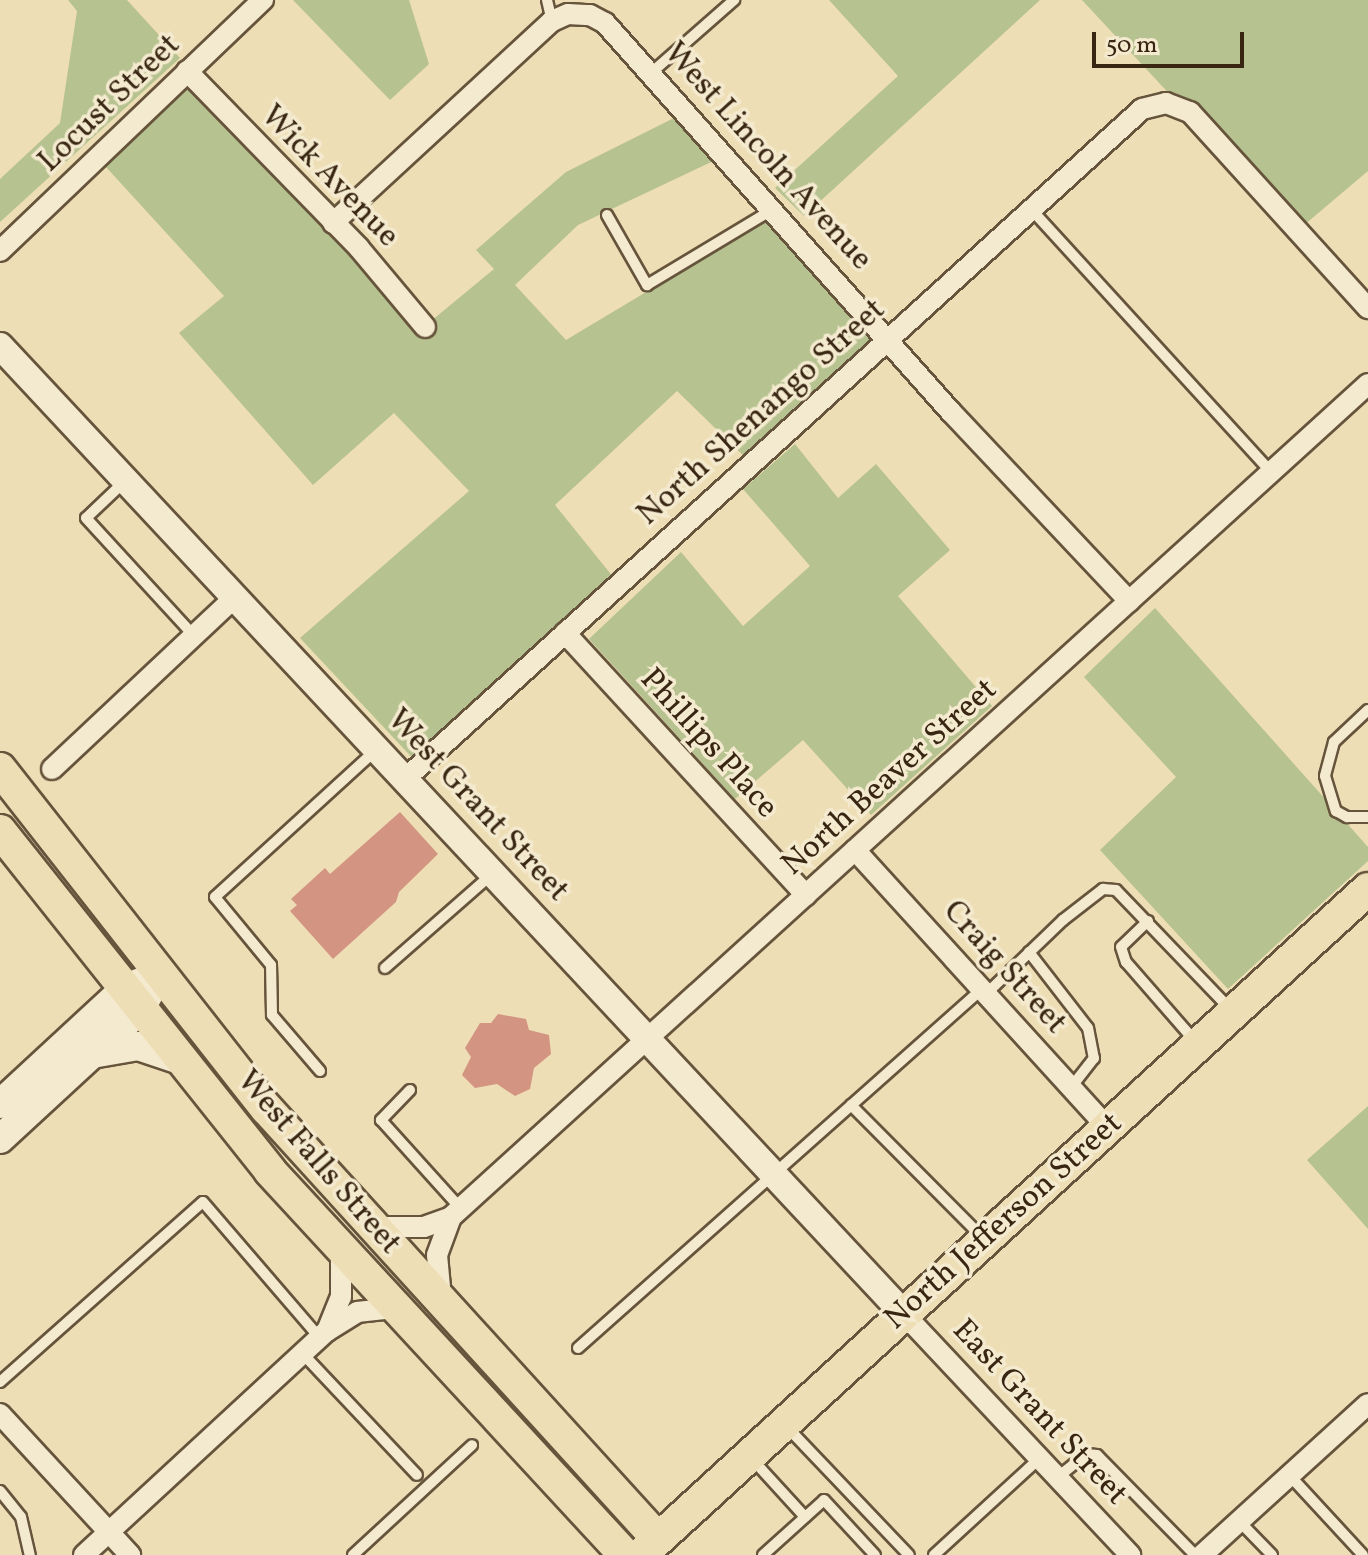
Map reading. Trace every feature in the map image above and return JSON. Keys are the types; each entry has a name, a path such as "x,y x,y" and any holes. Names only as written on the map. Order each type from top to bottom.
{"main road":[{"name":"West Falls Street","path":"0,769 267,1109 442,1302 650,1547"},
{"name":"West Falls Street","path":"0,831 180,1060 341,1249 625,1555"},
{"name":"North Jefferson Street","path":"650,1547 1368,889"},
{"path":"0,1104 160,974"},
{"path":"0,1139 92,1055 132,999"},
{"path":"92,1055 138,1046 180,1060"}],"street":[{"name":"Locust Street","path":"0,251 263,0"},
{"name":"West Lincoln Avenue","path":"552,21 579,13 605,23 888,339 1129,601"},
{"path":"333,223 552,21"},
{"name":"Wick Avenue","path":"187,71 333,223 425,327"},
{"name":"North Shenango Street","path":"405,779 1142,109 1166,103 1190,112 1368,308"},
{"name":"West Grant Street","path":"0,346 903,1313"},
{"name":"North Beaver Street","path":"442,1302 437,1255 456,1213 1368,384"},
{"path":"52,769 235,597"},
{"name":"Phillips Place","path":"565,633 806,895"},
{"name":"Craig Street","path":"855,850 1107,1127"},
{"name":"North Beaver Street","path":"372,1227 409,1229 456,1213"},
{"path":"324,1334 341,1297 341,1249"},
{"path":"84,1555 324,1334 357,1312 396,1308"},
{"name":"East Grant Street","path":"903,1313 1130,1555"},
{"path":"1202,1555 1368,1404"},
{"path":"0,1414 130,1555"}],"lane":[{"path":"547,0 552,21"},
{"path":"651,73 734,0"},
{"path":"607,215 647,285 774,209"},
{"path":"1031,209 1271,472"},
{"path":"126,481 86,518 194,636"},
{"path":"1368,710 1334,742 1325,776 1336,811 1347,817 1368,817"},
{"path":"320,1071 272,1015 271,965 215,897 377,749"},
{"path":"385,968 493,874"},
{"path":"578,1348 851,1105 1103,889 1116,890 1233,1012"},
{"path":"1148,921 1121,947 1126,962 1198,1045"},
{"path":"1029,952 1088,1028 1094,1058 1071,1087"},
{"path":"410,1090 381,1120 456,1213"},
{"path":"851,1105 985,1239"},
{"path":"0,1382 203,1202 324,1334"},
{"path":"303,1354 417,1475"},
{"path":"784,1423 909,1555"},
{"path":"353,1555 472,1445"},
{"path":"1058,1477 1086,1454 1097,1455 1195,1555"},
{"path":"749,1455 805,1517"},
{"path":"934,1555 1040,1458"},
{"path":"1291,1477 1363,1555"},
{"path":"0,1491 21,1517 30,1555"},
{"path":"763,1555 824,1500 875,1555"},
{"path":"1240,1522 1272,1555"}],"green space":[{"path":"68,0 127,0 180,58 0,222 0,179 60,123 77,11"},
{"path":"293,0 409,0 429,64 390,100"},
{"path":"829,0 1040,0 804,216 775,188 898,76"},
{"path":"1082,0 1368,0 1368,171 1297,231"},
{"path":"187,71 425,326 494,269 476,250 566,172 686,112 726,155 578,225 515,285 566,340 778,213 888,339 751,463 677,391 555,505 618,583 420,766 300,638 469,491 394,413 313,485 179,333 224,296 95,155"},
{"path":"795,444 838,498 876,464 950,550 898,596 992,706 871,815 803,740 735,799 589,639 681,552 743,626 810,566 743,489"},
{"path":"1155,608 1368,847 1368,861 1228,989 1100,850 1176,777 1084,677"},
{"path":"1368,1106 1368,1229 1307,1160"}],"building":[{"path":"400,812 438,854 399,892 396,902 333,959 290,911 297,905 291,899 325,868 330,874"},
{"path":"498,1014 526,1019 529,1030 549,1035 551,1054 534,1068 530,1089 515,1096 497,1084 475,1088 462,1075 471,1057 465,1048 480,1023 491,1023"}]}
